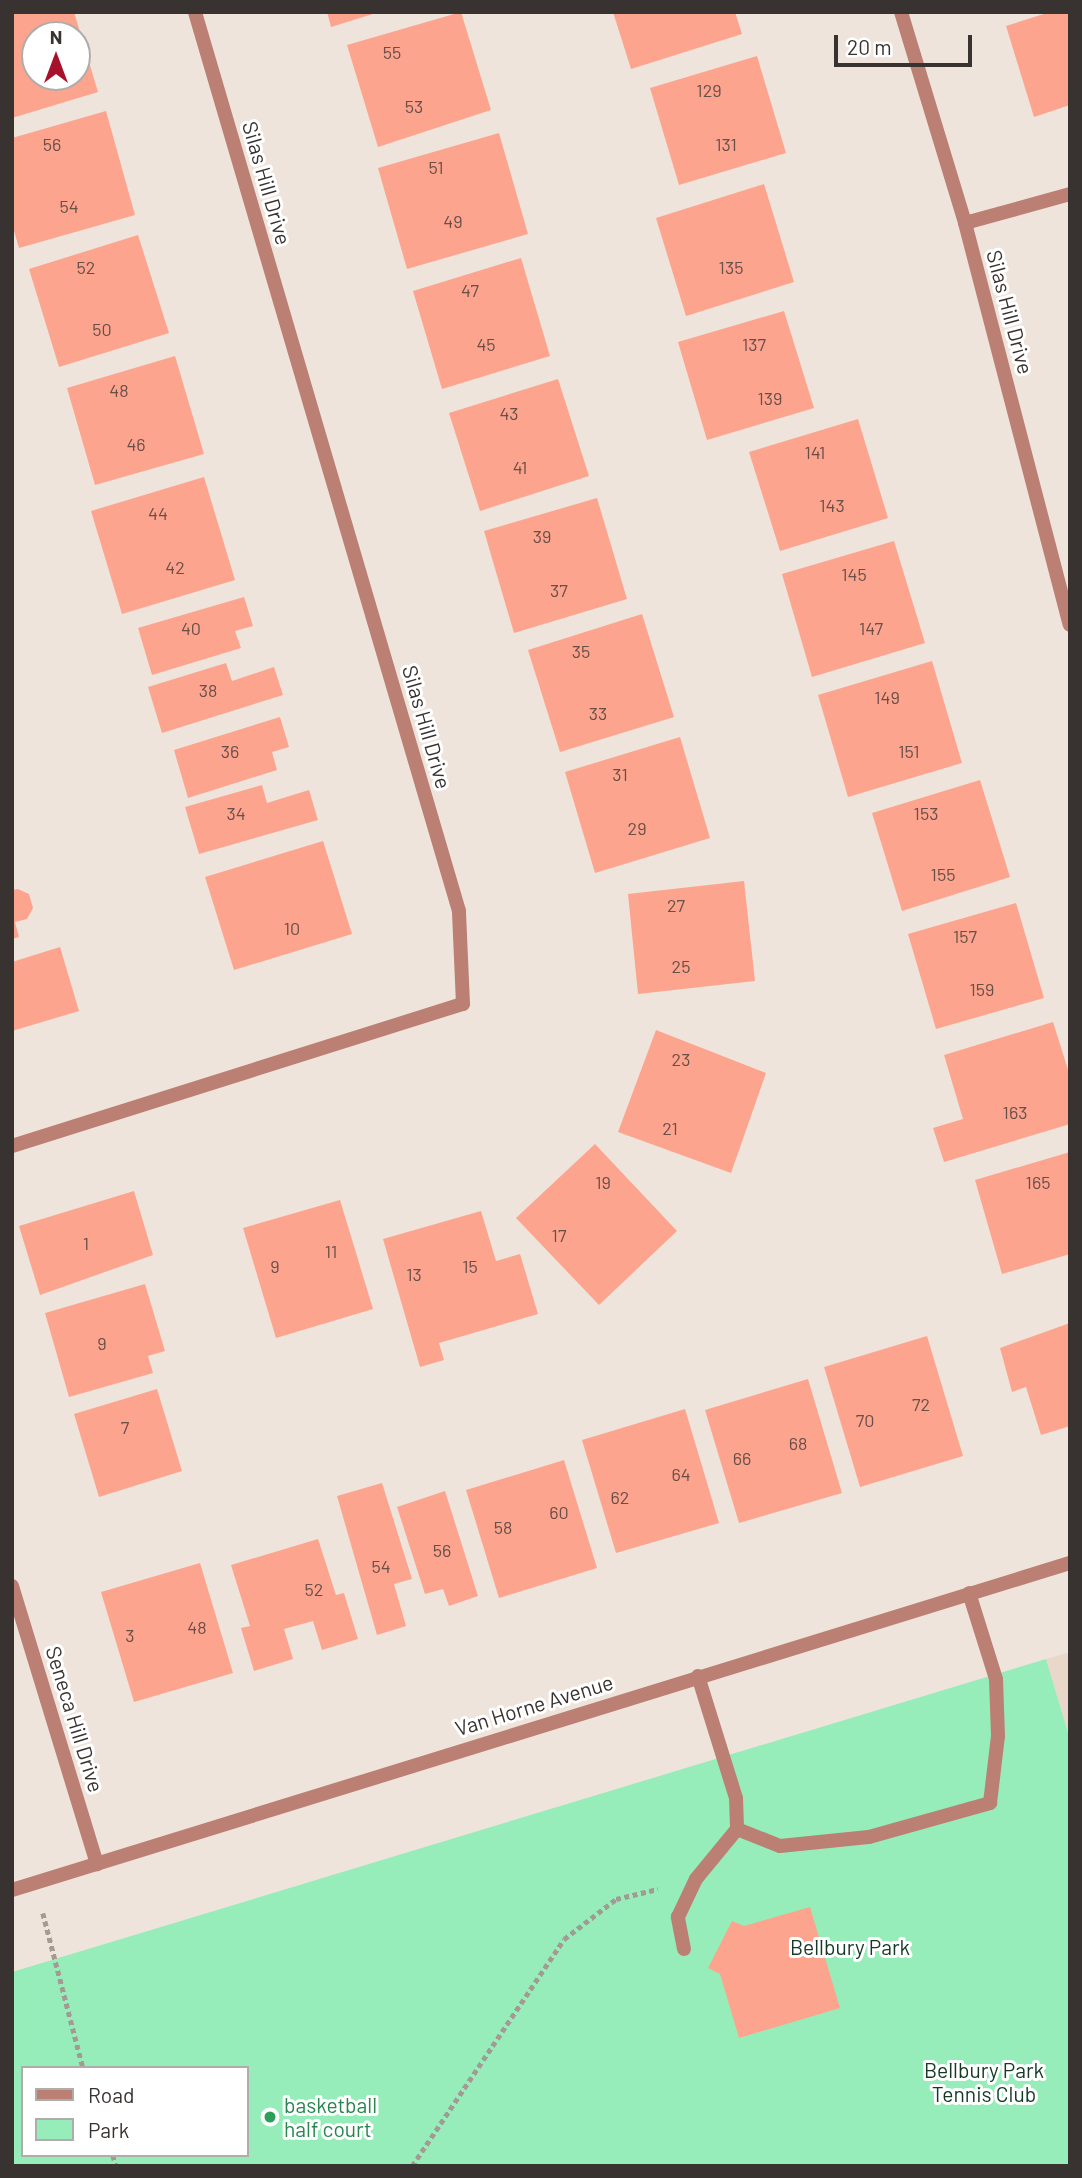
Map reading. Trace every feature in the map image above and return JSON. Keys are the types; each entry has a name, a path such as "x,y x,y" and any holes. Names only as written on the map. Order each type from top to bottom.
{"street":[{"name":"Silas Hill Drive","path":"12,1146 463,1004 459,911 195,12"},
{"name":"Silas Hill Drive","path":"901,12 965,223 1070,625"},
{"path":"965,223 1070,194"},
{"name":"Van Horne Avenue","path":"12,1890 1070,1563"},
{"name":"Seneca Hill Drive","path":"12,1586 97,1864"},
{"path":"737,1829 780,1846 869,1837 990,1803 998,1736 996,1679 969,1593"},
{"path":"684,1949 678,1917 696,1879 737,1829 736,1798 698,1676"}],"path":[{"path":"412,2166 564,1939 616,1899 696,1879"},
{"path":"46,1922 82,2066"}],"shaded area":[{"path":"1070,1652 1070,1739 1046,1659"}],"green space":[{"name":"Bellbury Park","path":"1046,1659 1070,1739 1070,2166 12,2166 12,1972"}],"building":[{"path":"12,12 74,12 77,21 21,21 21,91 91,91 91,69 98,92 12,118"},
{"path":"327,12 376,12 376,13 331,27"},
{"path":"461,12 491,110 378,147 347,45"},
{"path":"613,12 735,12 742,34 631,69"},
{"path":"1050,12 1070,12 1070,105 1034,117 1006,26"},
{"path":"757,56 786,153 679,185 650,88"},
{"path":"106,111 135,215 19,248 12,224 12,138"},
{"path":"499,133 528,234 407,269 378,168"},
{"path":"764,184 794,282 686,316 656,218"},
{"path":"138,235 169,333 59,367 29,269"},
{"path":"521,258 550,356 442,389 413,291"},
{"path":"784,311 814,408 707,440 678,342"},
{"path":"175,356 204,454 95,485 67,388"},
{"path":"558,379 589,476 480,511 449,413"},
{"path":"858,419 888,518 780,551 749,452"},
{"path":"204,477 235,580 122,614 91,511"},
{"path":"597,498 627,599 514,633 484,531"},
{"path":"894,541 925,643 812,677 782,574"},
{"path":"244,597 253,626 235,631 241,648 152,675 138,628"},
{"path":"642,614 674,717 560,752 528,650"},
{"path":"932,661 962,763 848,797 818,695"},
{"path":"226,663 232,681 274,667 283,695 162,733 148,687"},
{"path":"280,717 289,747 272,752 277,770 188,798 174,750"},
{"path":"680,737 710,838 595,873 565,772"},
{"path":"980,780 1010,877 902,911 872,813"},
{"path":"262,785 267,803 309,790 318,820 199,854 185,807"},
{"path":"323,841 352,934 234,970 205,877"},
{"path":"744,881 755,981 638,994 628,894"},
{"path":"18,889 29,894 33,908 27,919 15,922 19,937 12,939 12,890"},
{"path":"1016,903 1044,998 936,1029 908,934"},
{"path":"60,947 79,1011 12,1031 12,962"},
{"path":"1053,1022 1070,1076 1070,1124 944,1162 933,1128 963,1119 944,1055"},
{"path":"656,1030 766,1073 731,1173 618,1132"},
{"path":"595,1144 677,1231 599,1305 516,1218"},
{"path":"1070,1152 1070,1254 1002,1274 975,1180"},
{"path":"134,1191 153,1255 40,1295 19,1226"},
{"path":"340,1200 373,1309 276,1338 243,1228"},
{"path":"481,1211 496,1261 520,1254 538,1314 439,1343 444,1360 420,1367 383,1239"},
{"path":"145,1284 165,1351 148,1356 153,1373 69,1397 45,1313"},
{"path":"1070,1323 1070,1426 1041,1435 1026,1387 1012,1392 1000,1348"},
{"path":"927,1336 963,1456 860,1487 824,1367"},
{"path":"808,1379 842,1493 739,1523 705,1410"},
{"path":"157,1389 182,1471 99,1497 74,1414"},
{"path":"685,1409 719,1523 616,1553 582,1440"},
{"path":"564,1460 597,1568 499,1598 466,1490"},
{"path":"382,1483 412,1579 394,1584 406,1626 377,1635 337,1496"},
{"path":"445,1491 478,1596 449,1606 443,1589 425,1594 397,1507"},
{"path":"318,1539 336,1595 344,1593 358,1639 322,1650 313,1621 284,1629 293,1659 254,1671 241,1628 250,1626 231,1565"},
{"path":"200,1563 233,1673 134,1702 101,1592"},
{"path":"810,1907 840,2008 739,2038 720,1974 708,1968 732,1921 744,1926"}],"place":[{"name":"basketball half court","path":"270,2117"}],"park label":[{"name":"Bellbury Park Tennis Club","path":"984,2082"}]}
